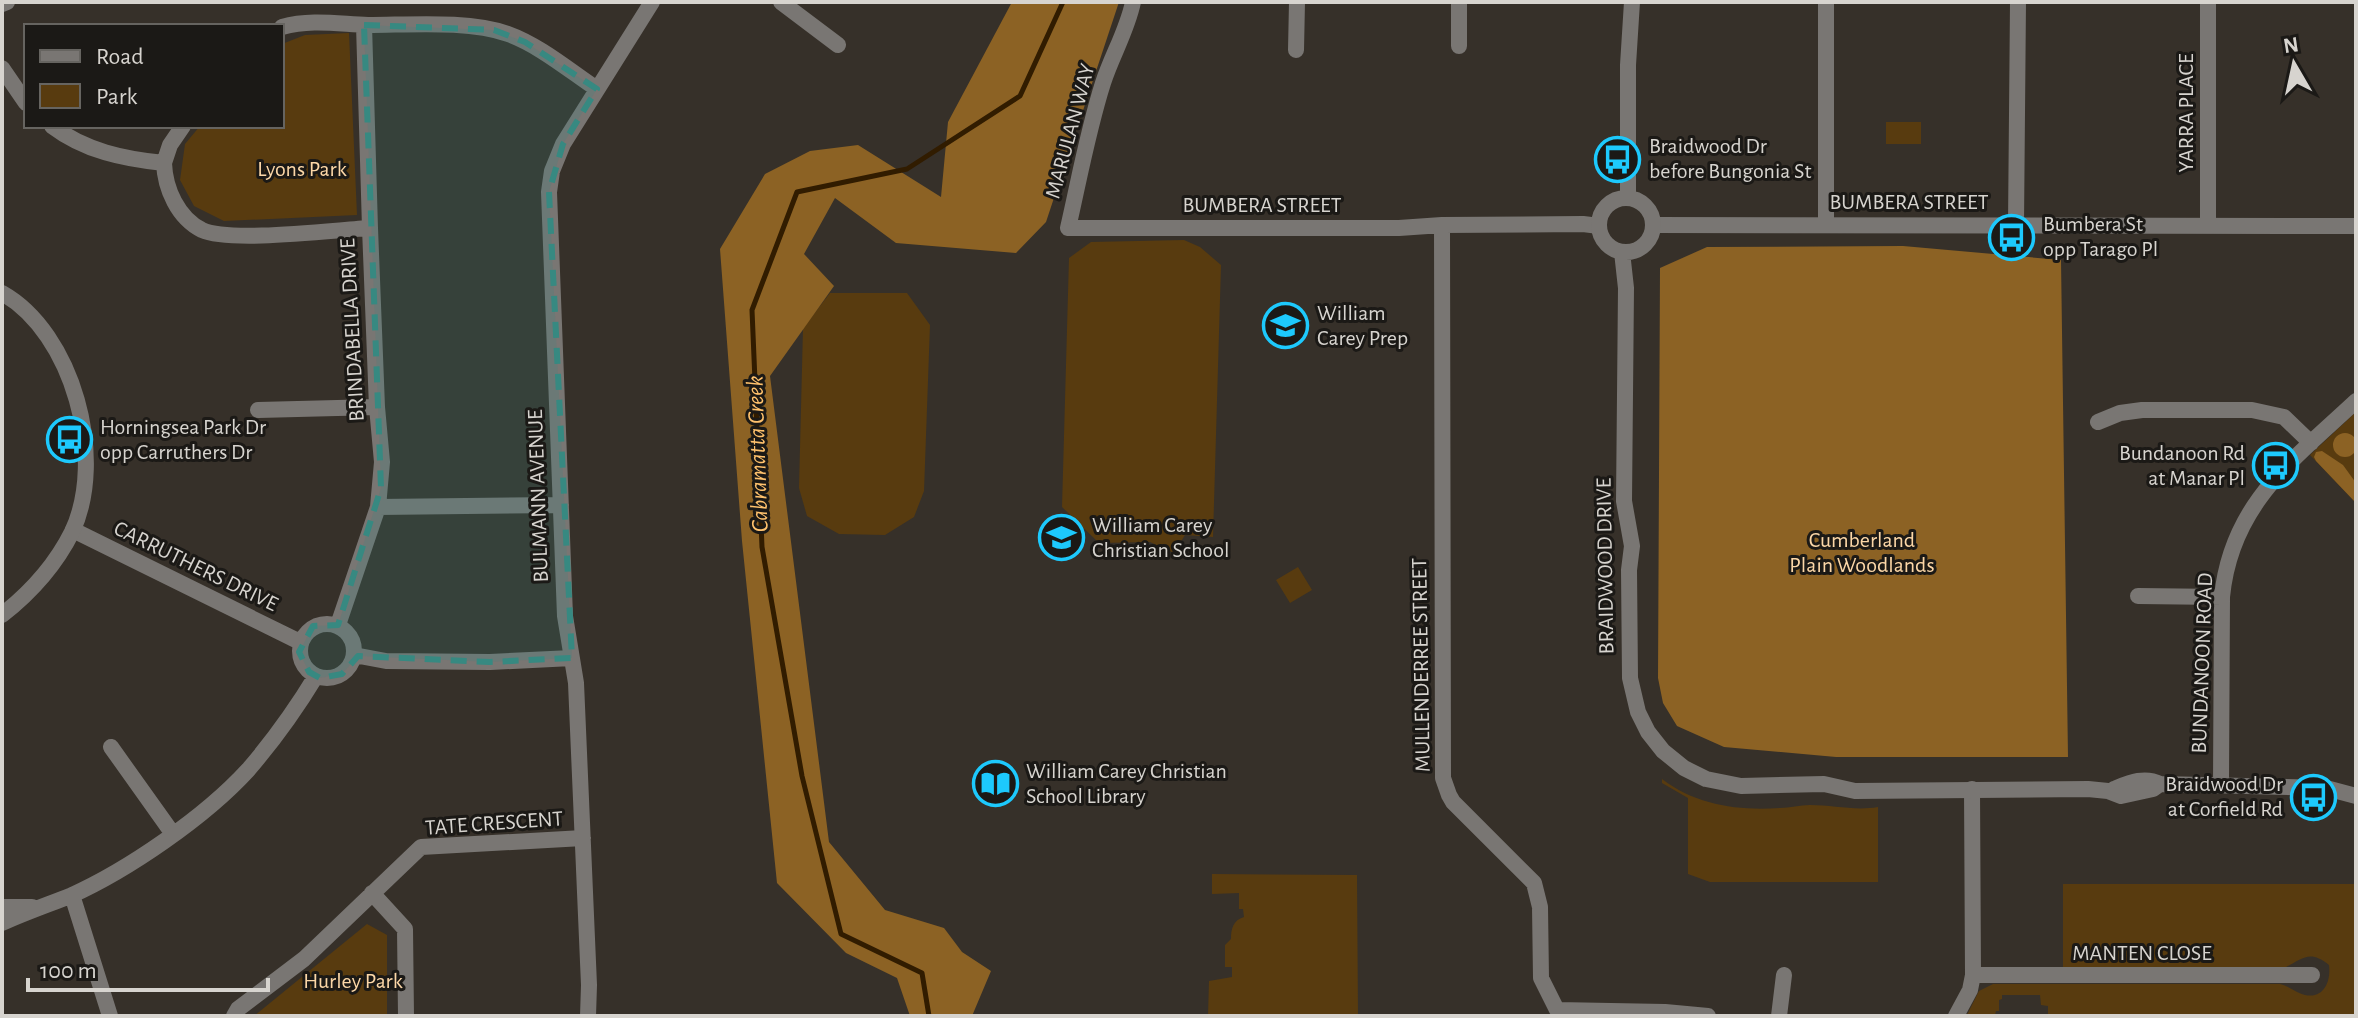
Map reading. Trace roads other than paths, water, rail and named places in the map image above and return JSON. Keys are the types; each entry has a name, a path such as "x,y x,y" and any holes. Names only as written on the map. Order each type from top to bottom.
{"street":[{"name":"BULMANN AVENUE","path":"588,1016 576,683 565,616 549,192 552,171 563,144 652,2"},
{"path":"781,2 838,45"},
{"name":"MARULAN WAY","path":"1068,228 1097,101 1129,22 1133,2"},
{"path":"1296,50 1297,2"},
{"path":"1459,2 1459,46"},
{"path":"1628,197 1628,65 1632,2"},
{"path":"1826,2 1826,225"},
{"path":"2016,224 2018,2"},
{"name":"YARRA PLACE","path":"2208,2 2208,225"},
{"path":"284,27 314,21 364,25 446,25 502,32 525,42 597,89"},
{"name":"BRINDABELLA DRIVE","path":"338,625 378,507 382,462 377,407 364,25"},
{"path":"2,68 24,100"},
{"path":"56,128 93,149 129,159 164,163"},
{"path":"182,128 170,145 164,163 168,189 190,222 205,231 226,236 370,228"},
{"path":"1628,197 1644,203 1653,217 1654,225 1653,233 1644,246 1630,253 1605,243 1599,226 1604,208 1611,202 1628,197"},
{"name":"MULLENDERREE STREET","path":"1442,225 1443,778 1453,802 1534,883 1540,907 1541,978 1554,1013 1665,1012 1708,1016"},
{"name":"BUMBERA STREET","path":"1654,225 2356,226"},
{"name":"BUMBERA STREET","path":"1068,228 1599,226"},
{"name":"BRAIDWOOD DRIVE","path":"1622,252 1626,288 1624,501 1632,546 1630,678 1638,712 1648,732 1663,751 1684,768 1718,783 1741,786 1824,784 1855,791 2108,791 2121,796 2153,789 2160,784 2221,784 2326,788 2356,796"},
{"path":"2,293 17,301 54,345 72,384 85,438 86,458 80,506 73,530 32,589 2,615"},
{"name":"BUNDANOON ROAD","path":"2221,784 2222,597 2227,561 2246,516 2271,482 2356,401"},
{"path":"258,410 377,407"},
{"path":"2098,422 2120,413 2142,410 2252,410 2284,417 2311,443"},
{"path":"378,507 561,505"},
{"name":"CARRUTHERS DRIVE","path":"73,530 300,642"},
{"path":"2138,596 2222,597"},
{"path":"325,623 338,625 350,636 354,645 352,663 342,674 332,678 316,676 302,663 300,642 313,626 325,623"},
{"path":"354,655 386,661 490,662 572,658"},
{"path":"2,923 72,895 116,871 173,834 221,797 248,770 316,676"},
{"path":"111,747 173,834"},
{"path":"1956,1016 1970,990 1973,975 1972,789"},
{"name":"TATE CRESCENT","path":"234,1016 238,1009 304,959 421,847 583,838"},
{"path":"372,893 405,929 406,1016"},
{"path":"72,895 110,1016"},
{"path":"2,907 38,907"},
{"path":"1779,1016 1784,975"},
{"name":"MANTEN CLOSE","path":"1973,975 2312,975"}],"waterway":[{"name":"Cabramatta Creek","path":"929,1016 922,973 841,934 802,776 762,547 752,310 797,192 907,169 1020,96 1063,2"}],"place":[{"name":"Braidwood Dr before Bungonia St","path":"1618,159"},
{"name":"Bumbera St opp Tarago Pl","path":"2012,237"},
{"name":"William Carey Prep","path":"1286,326"},
{"name":"Horningsea Park Dr opp Carruthers Dr","path":"69,440"},
{"name":"Bundanoon Rd at Manar Pl","path":"2276,466"},
{"name":"William Carey Christian School","path":"1061,538"},
{"name":"William Carey Christian School Library","path":"995,784"},
{"name":"Braidwood Dr at Corfield Rd","path":"2314,797"}],"park label":[{"name":"Lyons Park","path":"302,169"},
{"name":"Cumberland Plain Woodlands","path":"1862,552"},
{"name":"Hurley Park","path":"353,981"}]}
